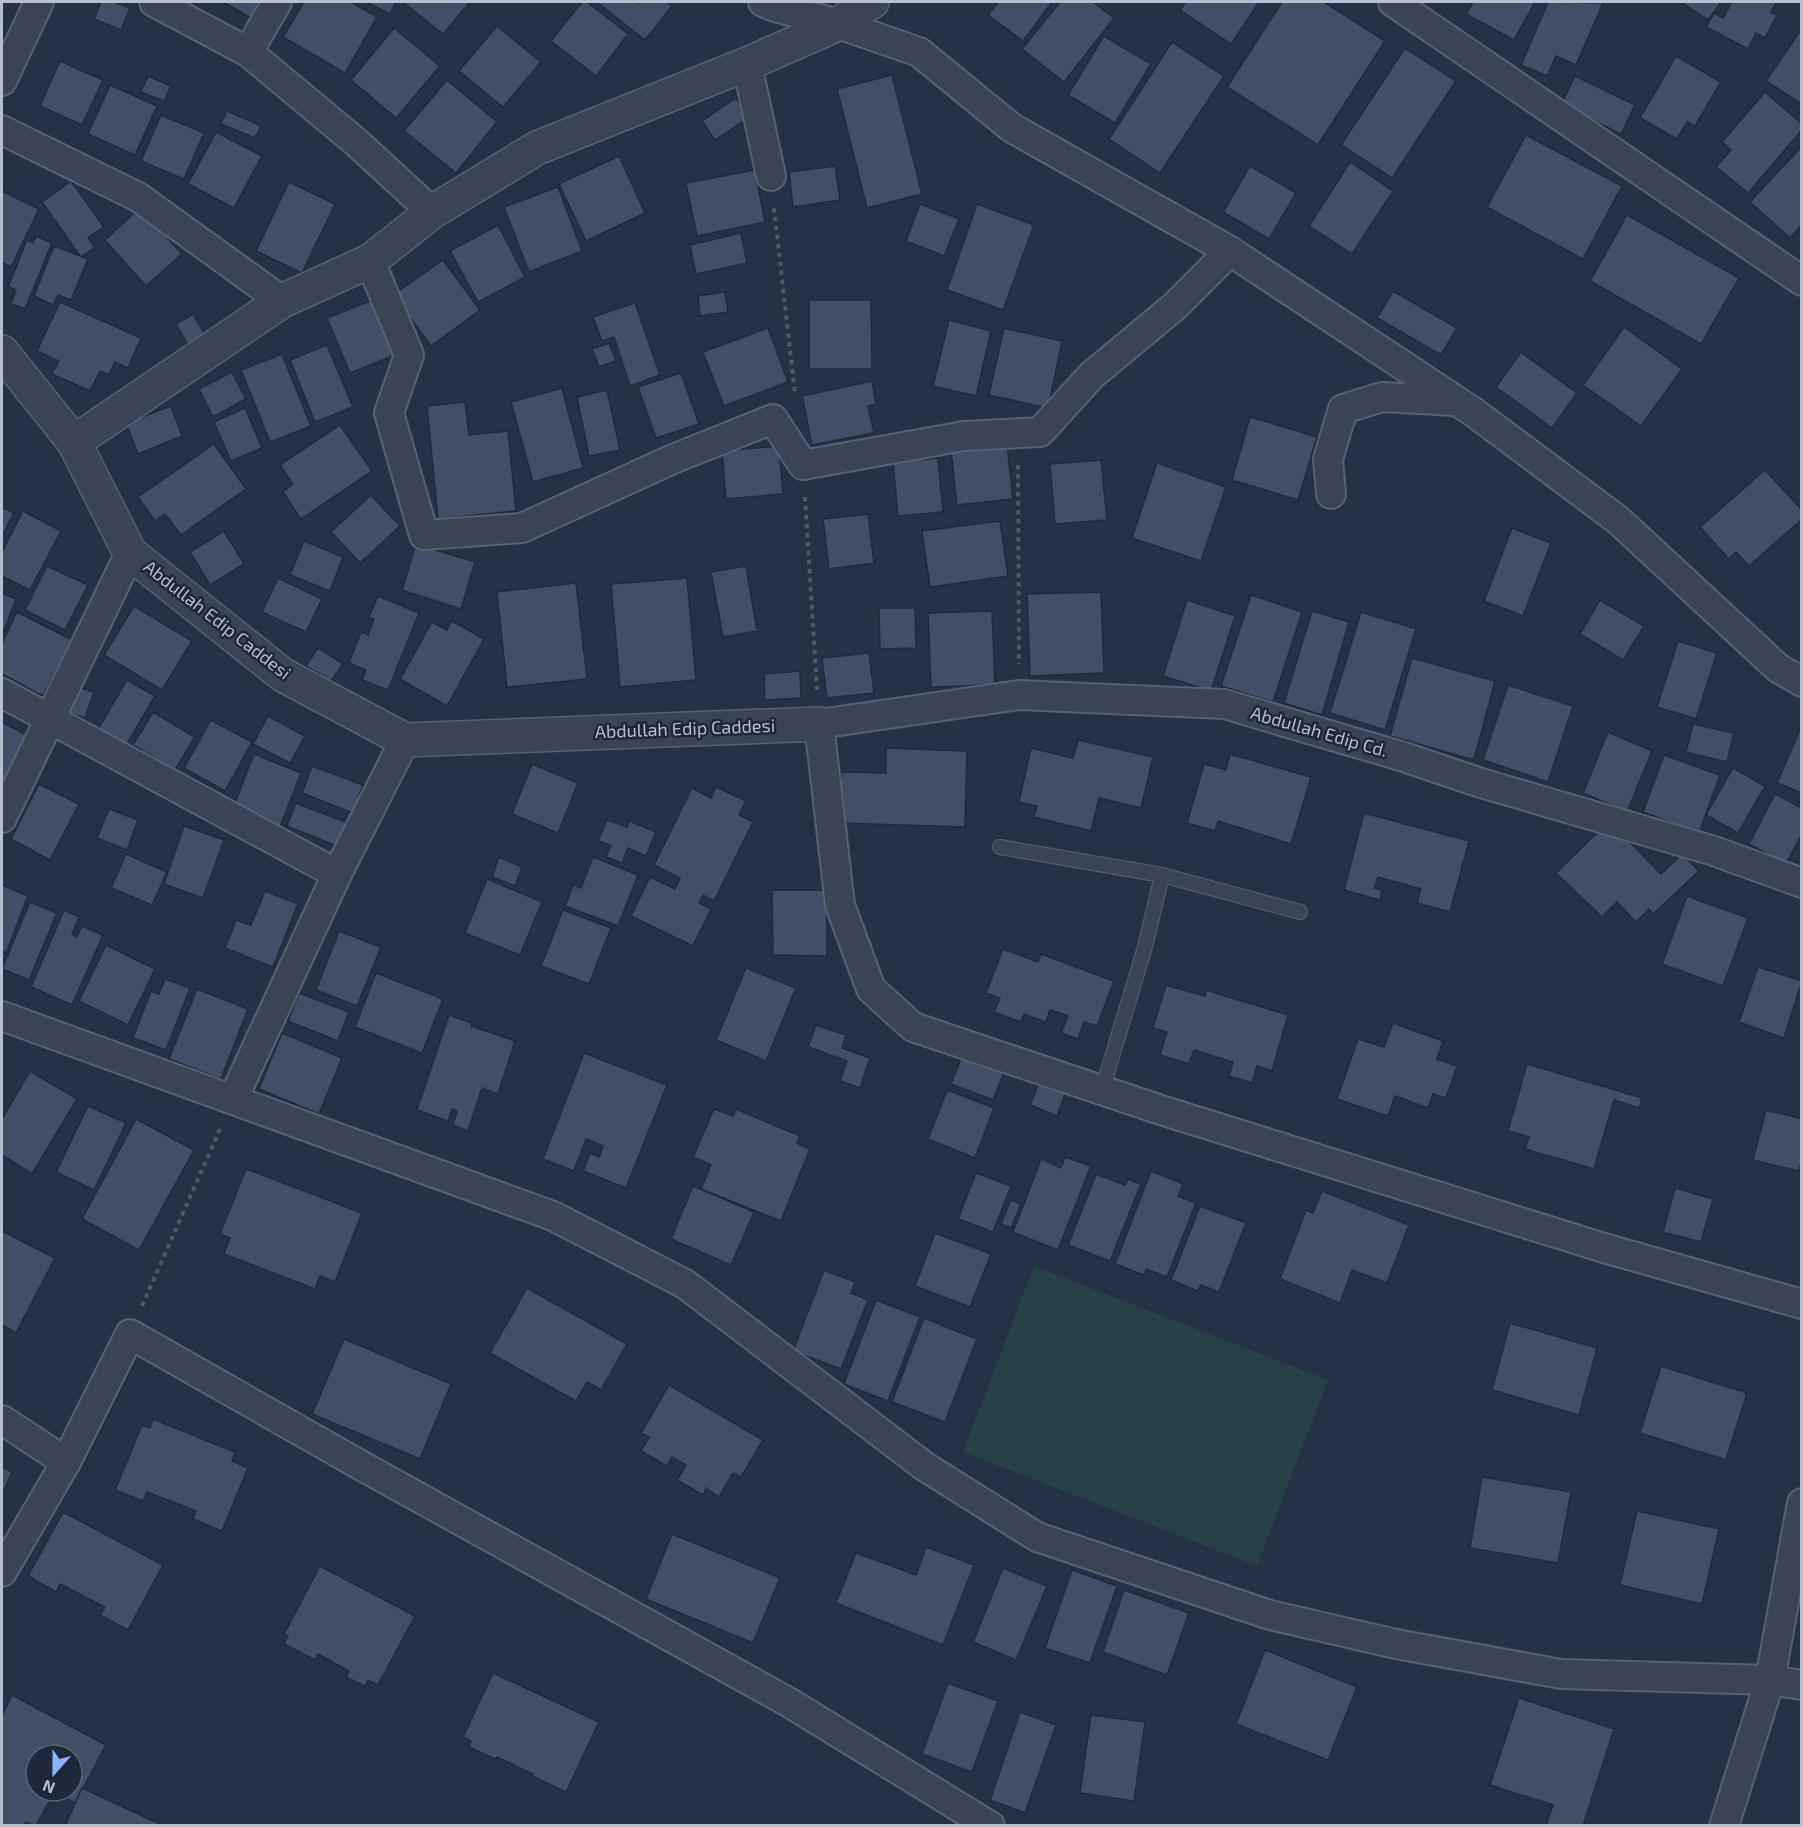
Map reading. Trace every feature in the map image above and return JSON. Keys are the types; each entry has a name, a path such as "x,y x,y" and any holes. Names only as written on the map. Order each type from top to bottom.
{"street":[{"path":"2,81 39,2"},
{"path":"154,2 248,52 356,142 432,212"},
{"path":"248,52 277,2"},
{"path":"763,2 775,8 838,24 919,52 1012,128 1230,251 1457,401 1618,520 1778,668 1802,682"},
{"path":"74,442 282,301 369,261 432,212 537,148 747,64 838,24 872,2"},
{"path":"1410,6 1802,281"},
{"path":"747,64 771,176"},
{"path":"2,130 138,197 282,301"},
{"path":"369,261 409,355 389,413 424,535 522,528 673,459 773,419 803,465 964,436 1040,432 1092,375 1175,306 1230,251"},
{"name":"Abdullah Edip Caddesi","path":"2,352 74,442 130,553 283,675 405,740 819,724"},
{"path":"1331,494 1328,459 1343,409 1382,397 1457,401"},
{"path":"2,819 130,553"},
{"path":"2,693 337,874"},
{"name":"Abdullah Edip Cd.","path":"819,724 1019,695 1224,704 1404,756 1481,783 1714,851 1802,883"},
{"path":"819,724 840,905 871,989 913,1028 1604,1248 1802,1304"},
{"path":"233,1099 337,874 405,740"},
{"path":"2,1016 554,1216 685,1284 924,1466 1037,1538 1270,1615 1395,1644 1561,1674 1770,1680 1802,1685"},
{"path":"2,1572 66,1462 130,1334 362,1466 790,1703 990,1826"},
{"path":"2,1420 66,1462"},
{"path":"1724,1826 1770,1680 1802,1503"}],"lane":[{"path":"1000,847 1162,875 1300,912"},
{"path":"1102,1090 1145,947 1162,875"}],"path":[{"path":"771,176 796,395"},
{"path":"1018,433 1019,695"},
{"path":"803,465 819,724"},
{"path":"130,1334 233,1099"}],"green space":[{"path":"1034,1266 1328,1380 1257,1566 963,1452"}],"building":[{"path":"101,2 114,2 130,8 121,30 94,19"},
{"path":"223,2 263,2 253,19"},
{"path":"304,2 351,2 377,17 345,73 283,37"},
{"path":"366,2 396,2 390,14"},
{"path":"403,2 470,2 443,34"},
{"path":"582,2 587,2 628,34 596,76 551,41"},
{"path":"597,2 666,2 672,6 645,40"},
{"path":"998,2 1052,2 1023,41 988,15"},
{"path":"1060,2 1093,2 1114,18 1064,82 1022,49"},
{"path":"1186,2 1259,2 1231,44 1180,10"},
{"path":"1282,2 1324,2 1385,41 1318,145 1227,87"},
{"path":"1473,2 1535,2 1514,40 1466,14"},
{"path":"1548,2 1603,3 1576,65 1556,56 1547,76 1521,65"},
{"path":"1681,2 1721,2 1708,20"},
{"path":"1732,2 1777,2 1771,12 1777,15 1765,38 1756,33 1748,49 1706,27 1714,13 1723,18"},
{"path":"497,26 541,62 503,107 459,71"},
{"path":"394,28 440,66 396,118 351,80"},
{"path":"1802,28 1802,104 1766,81"},
{"path":"1104,36 1151,64 1115,123 1068,95"},
{"path":"1172,42 1224,76 1160,173 1109,139"},
{"path":"1405,48 1456,81 1392,178 1341,145"},
{"path":"1676,56 1721,82 1695,126 1687,122 1677,139 1640,118"},
{"path":"60,61 103,80 82,125 40,106"},
{"path":"892,75 922,194 867,208 837,89"},
{"path":"148,76 171,86 164,101 141,92"},
{"path":"1575,76 1635,105 1621,134 1561,105"},
{"path":"447,80 497,122 456,173 404,131"},
{"path":"110,85 157,106 135,155 88,134"},
{"path":"1765,92 1802,124 1802,130 1748,193 1716,167 1731,150 1722,142"},
{"path":"736,98 749,118 715,140 702,121"},
{"path":"227,111 261,126 255,138 221,124"},
{"path":"161,115 204,133 184,179 141,161"},
{"path":"216,132 262,156 234,208 188,184"},
{"path":"1526,135 1622,186 1583,259 1487,207"},
{"path":"1802,146 1802,225 1790,238 1750,202"},
{"path":"619,156 645,213 586,241 559,184"},
{"path":"1350,162 1393,191 1352,254 1309,226"},
{"path":"835,166 840,200 793,207 789,172"},
{"path":"1250,166 1296,193 1269,239 1223,212"},
{"path":"755,170 765,222 697,236 686,183"},
{"path":"71,181 104,227 88,238 95,247 81,257 42,202"},
{"path":"289,182 335,204 302,273 256,251"},
{"path":"558,187 582,251 529,272 504,207"},
{"path":"2,191 39,209 11,267 2,262"},
{"path":"920,204 959,219 944,256 906,241"},
{"path":"977,204 1034,225 1003,310 947,290"},
{"path":"140,208 182,254 146,286 105,240"},
{"path":"1627,215 1739,278 1701,344 1590,281"},
{"path":"498,225 525,277 478,302 450,251"},
{"path":"741,233 747,263 696,274 690,245"},
{"path":"36,236 52,243 25,309 11,304 16,290 8,287 27,240 33,243"},
{"path":"54,246 88,259 71,300 58,295 53,305 34,296"},
{"path":"443,260 480,310 431,346 393,295"},
{"path":"1393,291 1457,328 1441,355 1377,318"},
{"path":"725,292 728,312 700,316 698,296"},
{"path":"375,299 398,354 350,373 327,318"},
{"path":"809,300 871,300 872,369 809,369"},
{"path":"60,302 141,338 128,368 115,362 109,375 100,371 90,391 52,374 59,361 37,351"},
{"path":"635,303 660,375 630,386 614,337 602,341 593,317"},
{"path":"193,314 208,340 191,350 176,324"},
{"path":"949,320 991,331 976,396 933,386"},
{"path":"1624,327 1682,369 1641,426 1583,385"},
{"path":"768,328 788,382 724,406 703,352"},
{"path":"1004,328 1062,341 1048,408 989,395"},
{"path":"609,343 616,361 599,367 592,349"},
{"path":"327,345 353,407 315,422 290,360"},
{"path":"1521,352 1577,393 1552,428 1496,387"},
{"path":"282,354 311,426 270,442 241,370"},
{"path":"232,372 246,399 213,417 199,389"},
{"path":"681,373 699,424 656,438 638,387"},
{"path":"872,381 876,404 868,406 874,433 812,445 802,396"},
{"path":"562,388 583,468 533,482 511,402"},
{"path":"607,390 620,450 589,456 577,397"},
{"path":"465,402 469,435 508,431 516,511 438,519 427,406"},
{"path":"171,406 182,436 138,454 126,423"},
{"path":"245,408 262,448 231,461 214,422"},
{"path":"1250,417 1317,437 1298,500 1232,480"},
{"path":"340,425 372,471 301,519 283,492 293,484 280,465"},
{"path":"214,444 246,489 181,535 165,514 155,521 138,497"},
{"path":"1007,445 1013,499 957,505 951,451"},
{"path":"779,446 783,494 726,499 722,451"},
{"path":"938,458 943,512 898,516 893,462"},
{"path":"1101,460 1107,520 1055,524 1050,464"},
{"path":"1157,463 1226,487 1201,561 1132,538"},
{"path":"1765,470 1802,510 1802,519 1749,566 1736,552 1729,559 1700,527"},
{"path":"371,495 400,526 360,563 331,532"},
{"path":"2,507 14,513 2,536"},
{"path":"23,511 61,531 30,590 2,576 2,552"},
{"path":"868,514 874,563 829,569 823,519"},
{"path":"1000,521 1008,576 930,587 922,531"},
{"path":"1512,528 1551,543 1523,616 1484,601"},
{"path":"224,531 244,564 210,585 190,552"},
{"path":"304,541 343,557 330,591 290,575"},
{"path":"416,544 475,562 461,609 402,590"},
{"path":"47,566 88,585 65,630 25,610"},
{"path":"746,566 757,631 723,637 711,572"},
{"path":"278,578 322,599 306,632 262,612"},
{"path":"687,578 696,680 620,687 611,584"},
{"path":"576,583 587,679 507,687 497,592"},
{"path":"1101,592 1104,673 1030,676 1027,594"},
{"path":"2,593 16,599 3,633 2,632"},
{"path":"1251,595 1302,612 1273,702 1221,686"},
{"path":"378,596 419,613 388,690 362,680 366,670 349,663 361,632 368,635 374,619 369,617"},
{"path":"1187,600 1235,616 1211,691 1163,676"},
{"path":"1600,600 1644,626 1623,660 1580,634"},
{"path":"134,606 192,641 162,690 104,655"},
{"path":"879,608 915,608 916,648 880,649"},
{"path":"992,611 995,685 931,687 928,613"},
{"path":"1312,611 1349,622 1322,715 1284,703"},
{"path":"17,612 72,640 43,696 2,674 2,643"},
{"path":"1361,612 1416,629 1385,730 1330,713"},
{"path":"452,621 484,639 447,706 400,679 432,622 447,630"},
{"path":"1678,641 1717,653 1696,719 1657,707"},
{"path":"318,648 343,664 331,681 306,666"},
{"path":"869,653 874,693 827,698 822,658"},
{"path":"1412,658 1495,681 1474,760 1390,736"},
{"path":"800,671 801,698 765,700 764,674"},
{"path":"127,680 155,696 125,747 97,731"},
{"path":"1508,685 1573,706 1548,782 1483,760"},
{"path":"78,687 94,692 85,718 69,713"},
{"path":"153,712 195,737 175,770 133,745"},
{"path":"268,716 305,736 290,763 253,744"},
{"path":"211,720 252,742 225,791 184,768"},
{"path":"2,722 30,737 2,791"},
{"path":"1693,724 1734,733 1727,762 1686,752"},
{"path":"1802,725 1802,793 1777,783"},
{"path":"1608,732 1652,751 1627,812 1583,793"},
{"path":"1078,740 1153,757 1141,808 1099,798 1091,831 1034,817 1037,806 1019,802 1031,748 1073,758"},
{"path":"886,748 967,751 965,827 839,823 841,772 886,773"},
{"path":"254,754 301,773 280,827 233,808"},
{"path":"1230,754 1311,777 1291,844 1218,821 1215,831 1187,823 1204,764 1226,770"},
{"path":"1664,755 1720,775 1699,833 1643,812"},
{"path":"532,764 578,783 558,833 512,814"},
{"path":"312,766 363,785 353,813 302,793"},
{"path":"1733,768 1765,786 1738,833 1706,815"},
{"path":"39,784 79,804 50,860 11,839"},
{"path":"716,787 746,801 739,815 753,822 714,901 703,895 699,903 711,909 693,946 631,916 650,877 675,889 680,878 654,865 692,788 711,798"},
{"path":"1775,794 1802,808 1802,834 1786,864 1749,844"},
{"path":"296,803 348,823 339,847 287,826"},
{"path":"109,809 138,820 127,850 97,838"},
{"path":"1364,813 1469,841 1450,912 1417,903 1421,889 1378,877 1374,888 1382,890 1380,900 1344,890"},
{"path":"607,820 627,827 629,821 656,832 646,856 628,848 622,863 606,857 611,846 598,841"},
{"path":"1609,821 1661,874 1682,854 1699,871 1653,914 1649,909 1636,922 1617,902 1602,917 1556,873"},
{"path":"184,826 224,840 203,898 164,884"},
{"path":"126,854 167,872 152,905 111,888"},
{"path":"499,857 522,867 515,886 492,877"},
{"path":"593,857 638,875 618,926 565,906 573,885 581,888"},
{"path":"487,879 542,902 520,955 465,933"},
{"path":"2,885 28,896 6,953 2,951"},
{"path":"772,890 827,890 827,956 773,955"},
{"path":"265,891 298,904 273,967 225,948 236,920 251,925"},
{"path":"1687,896 1748,918 1723,986 1662,964"},
{"path":"30,902 57,913 29,980 2,969"},
{"path":"64,910 79,917 72,934 77,937 82,926 103,935 72,1005 31,987"},
{"path":"563,910 611,928 589,984 541,966"},
{"path":"339,931 381,947 357,1006 316,990"},
{"path":"106,945 155,969 128,1025 79,1001"},
{"path":"1003,949 1038,962 1041,954 1114,981 1097,1026 1084,1022 1078,1039 1061,1033 1068,1016 1050,1010 1046,1022 1024,1014 1021,1022 994,1012 1000,998 986,993"},
{"path":"1758,967 1802,981 1784,1038 1739,1022"},
{"path":"746,968 796,988 766,1061 716,1040"},
{"path":"376,973 443,999 422,1053 355,1027"},
{"path":"165,979 190,988 166,1050 133,1038 151,991 159,994"},
{"path":"1166,985 1205,996 1206,990 1288,1015 1272,1071 1257,1066 1252,1083 1229,1076 1233,1062 1194,1050 1189,1064 1160,1055 1167,1032 1153,1028"},
{"path":"197,989 248,1009 221,1079 169,1059"},
{"path":"299,993 349,1012 338,1041 288,1021"},
{"path":"449,1015 472,1023 471,1026 515,1041 498,1094 482,1088 468,1131 453,1125 457,1111 452,1109 448,1121 417,1110"},
{"path":"1393,1023 1443,1041 1437,1059 1457,1066 1446,1098 1433,1094 1428,1108 1395,1096 1388,1116 1337,1099 1358,1039 1384,1047"},
{"path":"816,1025 846,1035 842,1048 870,1058 860,1088 840,1081 847,1061 808,1047"},
{"path":"282,1033 342,1058 319,1114 259,1089"},
{"path":"964,1051 1006,1067 993,1100 951,1084"},
{"path":"584,1053 667,1085 626,1188 583,1171 590,1153 599,1157 603,1146 586,1139 574,1171 543,1159"},
{"path":"1527,1064 1642,1098 1639,1108 1614,1100 1594,1169 1525,1149 1529,1137 1508,1131"},
{"path":"30,1071 77,1099 32,1174 2,1155 2,1119"},
{"path":"1041,1078 1067,1089 1057,1116 1030,1105"},
{"path":"947,1090 994,1108 975,1158 928,1139"},
{"path":"88,1106 126,1123 94,1190 56,1172"},
{"path":"714,1109 733,1116 736,1109 800,1136 797,1143 810,1149 781,1221 701,1189 711,1165 693,1157"},
{"path":"1766,1110 1802,1119 1802,1160 1799,1171 1753,1160"},
{"path":"136,1119 194,1150 139,1250 82,1219"},
{"path":"1065,1157 1091,1166 1058,1250 1013,1232 1041,1159 1061,1168"},
{"path":"246,1169 362,1213 335,1282 320,1276 315,1289 224,1254 230,1238 220,1234"},
{"path":"1151,1171 1183,1184 1178,1196 1196,1203 1167,1277 1146,1269 1144,1275 1115,1264"},
{"path":"976,1173 1011,1186 993,1232 958,1219"},
{"path":"1096,1174 1125,1185 1128,1179 1141,1184 1110,1261 1068,1245"},
{"path":"693,1186 754,1212 731,1265 671,1239"},
{"path":"1675,1188 1713,1199 1701,1242 1663,1232"},
{"path":"1322,1191 1409,1225 1387,1283 1352,1270 1340,1303 1280,1279 1306,1210 1313,1213"},
{"path":"1011,1200 1021,1204 1011,1228 1001,1224"},
{"path":"1200,1206 1246,1223 1219,1292 1201,1285 1198,1291 1171,1280"},
{"path":"2,1231 55,1258 16,1333 2,1325"},
{"path":"935,1233 991,1254 970,1307 915,1286"},
{"path":"824,1270 855,1282 851,1293 868,1300 841,1369 793,1351"},
{"path":"527,1288 627,1344 601,1390 587,1382 576,1401 490,1353"},
{"path":"876,1300 920,1317 888,1401 844,1384"},
{"path":"924,1318 977,1339 945,1422 892,1402"},
{"path":"1510,1323 1597,1348 1579,1415 1492,1390"},
{"path":"344,1339 451,1384 420,1459 312,1414"},
{"path":"1661,1366 1747,1393 1726,1460 1640,1433"},
{"path":"669,1385 763,1440 741,1477 733,1473 719,1497 706,1488 703,1495 677,1480 686,1465 672,1457 667,1466 641,1451 649,1437 641,1433"},
{"path":"153,1419 235,1452 232,1461 248,1468 222,1531 193,1519 196,1511 147,1492 143,1501 115,1490 142,1425 150,1428"},
{"path":"2,1467 12,1472 2,1495"},
{"path":"1482,1477 1571,1492 1558,1563 1470,1548"},
{"path":"1637,1511 1719,1529 1702,1604 1620,1585"},
{"path":"63,1512 163,1565 128,1630 100,1615 105,1607 60,1584 56,1592 28,1576"},
{"path":"672,1534 780,1578 753,1643 646,1599"},
{"path":"926,1547 974,1565 943,1645 836,1603 856,1553 916,1575"},
{"path":"320,1566 415,1616 378,1685 368,1680 365,1686 346,1677 349,1671 318,1654 315,1660 284,1644 288,1636 284,1634"},
{"path":"1003,1568 1047,1586 1016,1660 973,1642"},
{"path":"1072,1570 1117,1586 1090,1663 1045,1648"},
{"path":"1124,1590 1189,1613 1167,1675 1103,1652"},
{"path":"1265,1650 1357,1687 1328,1760 1236,1724"},
{"path":"493,1673 599,1722 566,1792 497,1757 495,1759 469,1747 471,1741 463,1737"},
{"path":"948,1683 998,1701 972,1772 922,1754"},
{"path":"12,1695 106,1745 84,1786 84,1743 24,1743 24,1803 48,1803 36,1826 26,1822 24,1826 2,1826 2,1715"},
{"path":"1519,1698 1614,1729 1583,1826 1546,1826 1553,1805 1490,1785"},
{"path":"1020,1712 1056,1725 1025,1813 990,1800"},
{"path":"1091,1715 1145,1722 1134,1801 1080,1793"},
{"path":"84,1789 164,1826 65,1826 75,1803 84,1803"}]}
